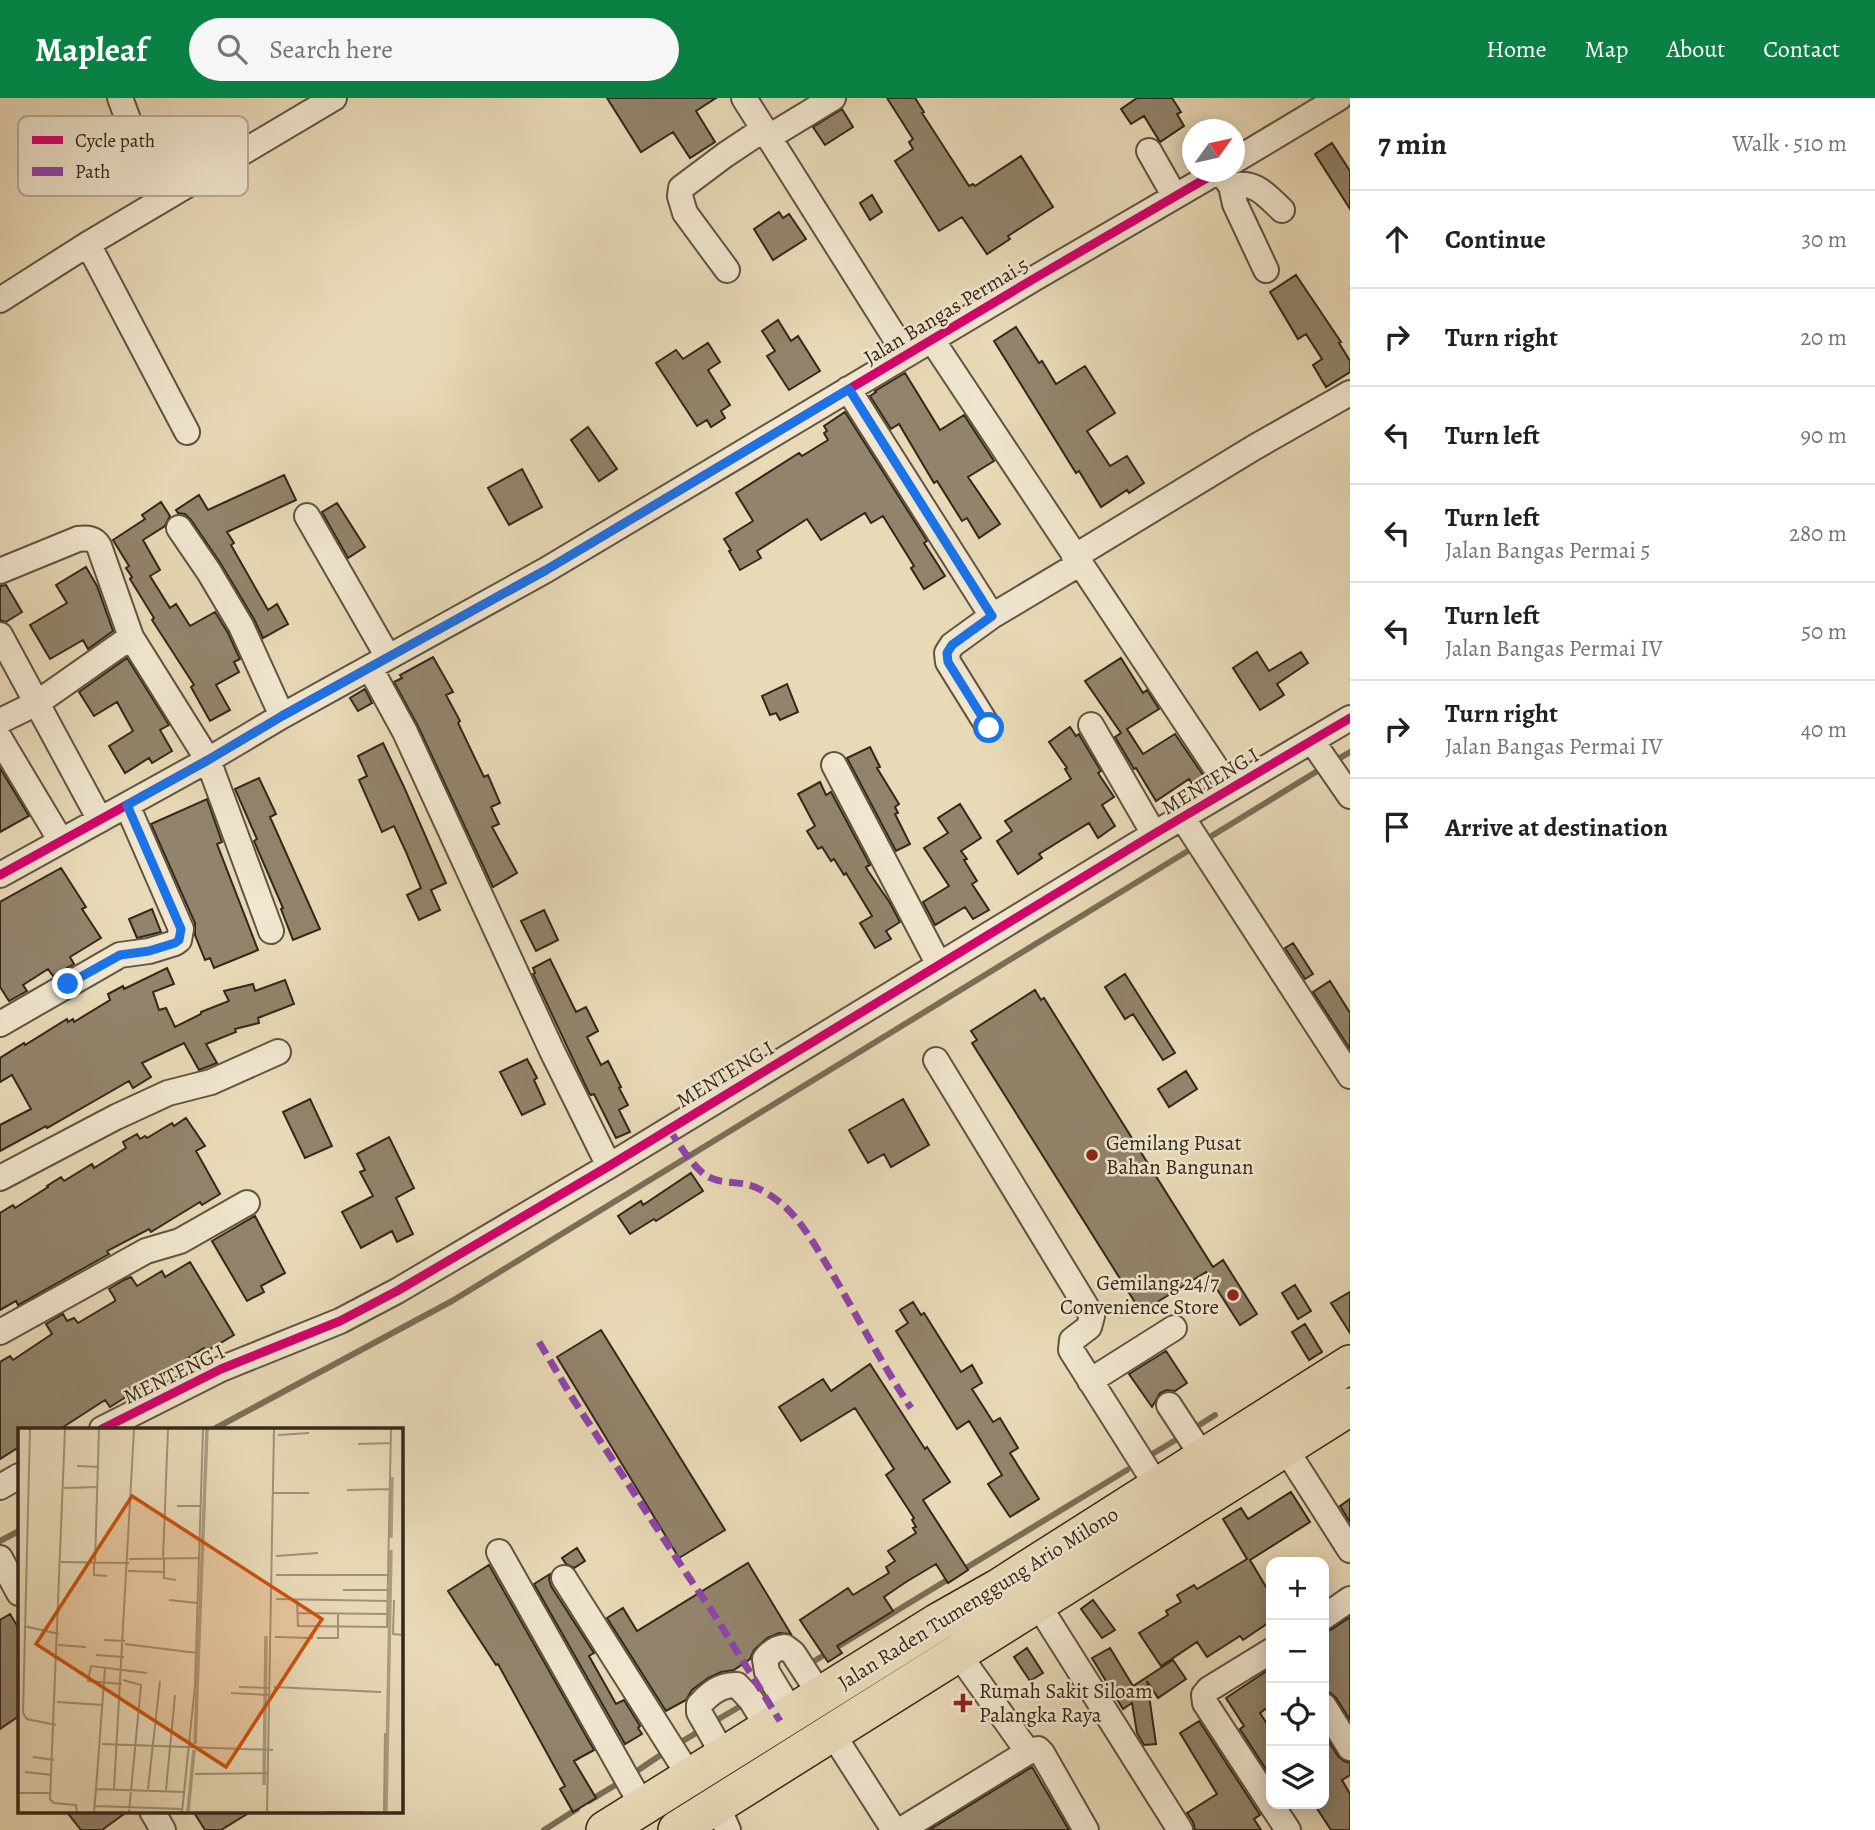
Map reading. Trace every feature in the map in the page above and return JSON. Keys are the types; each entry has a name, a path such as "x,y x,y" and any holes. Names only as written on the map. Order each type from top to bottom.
{"highway":[{"name":"Jalan Raden Tumenggung Ario Milono","path":"605,1830 938,1622 998,1588 1350,1364"},
{"name":"Jalan Raden Tumenggung Ario Milono","path":"677,1830 723,1817 832,1733 1350,1406"},
{"path":"938,1622 957,1653"}],"street":[{"path":"120,98 127,116"},
{"path":"248,149 334,98"},
{"path":"744,98 905,355"},
{"path":"727,270 685,213 681,202 681,188 715,162 833,98"},
{"path":"1245,154 1339,98"},
{"path":"1149,151 1174,195"},
{"name":"Jalan Bangas Permai 5","path":"0,875 546,570 1174,195 1208,182"},
{"path":"1226,182 1266,270"},
{"path":"1239,182 1252,185 1282,210"},
{"path":"157,196 159,202"},
{"path":"0,300 169,196"},
{"path":"88,244 187,432"},
{"path":"932,340 1230,789"},
{"path":"849,389 992,616"},
{"path":"989,728 948,662 947,653 952,645 1077,560 1244,454 1350,393"},
{"path":"307,516 379,663 409,739 552,1051 609,1166"},
{"path":"179,528 241,626 282,716"},
{"path":"0,571 78,539 96,541 131,637 208,760 271,931"},
{"path":"0,635 100,820"},
{"path":"0,721 37,702 131,637"},
{"name":"MENTENG I","path":"104,1428 221,1368 267,1352 352,1315 489,1237 1154,834 1189,827 1230,789 1317,748 1350,718"},
{"path":"1091,725 1154,834"},
{"path":"0,739 61,841"},
{"path":"1317,748 1346,789"},
{"path":"834,765 939,965"},
{"path":"0,1024 120,955 149,951 179,940 181,929 127,805"},
{"path":"1189,827 1350,1076"},
{"path":"0,1178 168,1093 204,1085 278,1052"},
{"path":"936,1060 1092,1316 1089,1327 1072,1340 1070,1350 1157,1486"},
{"path":"0,1332 146,1251 180,1241 247,1203"},
{"path":"1090,1381 1174,1328"},
{"path":"1169,1405 1203,1457"},
{"path":"1285,1448 1350,1550"},
{"path":"0,1487 18,1477"},
{"path":"499,1552 643,1807"},
{"path":"0,1558 18,1591"},
{"path":"564,1578 690,1777"},
{"path":"1329,1613 1350,1599"},
{"path":"1037,1603 1180,1830"},
{"path":"957,1653 1028,1752"},
{"path":"1266,1654 1209,1689 1204,1695 1205,1703 1288,1830"},
{"path":"724,1756 699,1712 699,1705 709,1694 726,1684 737,1685 751,1700 794,1713"},
{"path":"1329,1714 1350,1748"},
{"path":"832,1733 894,1830"},
{"path":"901,1830 1028,1752 1038,1749 1086,1830"},
{"path":"153,1812 163,1830"}],"building":[{"path":"607,98 716,98 696,111 715,142 690,158 673,132 641,152"},
{"path":"887,98 915,98 969,186 975,186 1021,156 1053,207 1008,236 1010,239 987,254 962,217 939,231 895,161 913,149 909,142 913,139"},
{"path":"1137,98 1172,98 1181,112 1177,114 1182,127 1160,142 1144,116 1131,124 1121,109"},
{"path":"842,109 853,127 825,145 813,127"},
{"path":"1332,143 1350,171 1350,209 1315,154"},
{"path":"872,195 882,212 870,220 860,203"},
{"path":"779,212 783,218 789,214 806,239 773,260 754,229"},
{"path":"1296,275 1341,342 1339,343 1350,361 1350,372 1326,387 1313,365 1322,359 1306,334 1298,339 1270,292"},
{"path":"778,320 791,341 798,336 820,371 789,390 767,356 775,351 762,331"},
{"path":"1016,327 1056,384 1085,366 1115,413 1087,431 1110,466 1127,456 1144,483 1129,493 1127,490 1101,507 1079,471 1076,473 994,341"},
{"path":"708,343 720,362 708,370 730,405 721,411 725,418 711,427 707,420 697,426 656,363 676,350 683,359"},
{"path":"905,373 940,430 964,415 994,461 968,477 1000,524 979,538 967,518 962,521 937,481 934,483 899,424 891,429 870,396"},
{"path":"845,412 927,541 924,543 945,576 924,589 911,568 914,566 883,516 871,523 865,513 821,540 807,519 757,551 761,558 740,570 729,551 731,550 724,539 753,521 736,493 799,453 802,456 828,440 824,426"},
{"path":"588,427 617,469 599,481 571,440"},
{"path":"522,469 542,507 509,525 488,488"},
{"path":"284,475 296,500 227,532 234,543 231,545 268,610 277,604 288,624 263,638 221,564 191,520 176,510 199,495 208,510"},
{"path":"161,502 170,516 165,526 143,540 160,570 150,576 170,608 176,604 190,626 215,612 240,659 234,662 239,672 216,685 230,710 210,721 191,687 194,685 152,620 154,618 130,579 132,577 126,568 129,566 113,540 145,519 142,515"},
{"path":"337,503 365,547 348,558 322,512"},
{"path":"86,567 97,586 113,631 88,649 83,640 50,659 30,625 67,603 56,585"},
{"path":"6,585 22,612 6,622 0,620 0,586"},
{"path":"1257,652 1269,671 1301,652 1308,663 1277,684 1284,695 1260,710 1233,668"},
{"path":"433,657 453,692 446,695 460,721 458,723 484,777 488,775 500,803 491,807 499,824 492,827 517,873 493,887 418,726 394,682 402,678 400,675"},
{"path":"127,658 169,725 160,730 172,751 152,763 149,758 125,773 109,746 133,731 117,702 94,716 79,692"},
{"path":"1121,658 1143,693 1147,690 1159,709 1127,729 1143,754 1175,734 1205,778 1193,785 1189,779 1156,801 1115,737 1121,733 1085,681"},
{"path":"787,684 798,712 780,720 776,713 770,715 762,696"},
{"path":"365,689 372,703 358,711 350,698"},
{"path":"1070,727 1076,736 1079,734 1101,771 1098,773 1114,797 1102,805 1115,826 1098,838 1089,823 1039,854 1042,858 1018,874 997,841 1012,831 1005,821 1071,779 1065,769 1067,768 1049,742"},
{"path":"383,743 446,883 431,890 440,910 419,920 407,895 421,888 406,852 394,826 382,832 359,780 367,776 358,756"},
{"path":"870,747 880,767 877,768 899,804 895,807 898,813 895,814 910,844 896,851 847,758"},
{"path":"0,768 29,816 0,832"},
{"path":"259,778 276,814 270,817 320,929 293,940 281,909 283,908 254,841 257,839 235,789"},
{"path":"820,782 826,795 831,792 870,865 866,867 868,871 900,922 886,931 891,939 875,948 860,923 872,916 846,873 844,875 834,859 831,861 822,847 818,849 807,831 815,826 798,794"},
{"path":"207,799 222,842 217,844 258,950 214,968 210,958 205,960 195,935 195,923 151,824"},
{"path":"960,804 981,838 961,851 977,881 972,884 989,910 973,919 965,907 935,925 923,902 949,886 924,848 948,833 938,818"},
{"path":"61,868 86,907 82,909 101,938 70,957 74,964 53,976 48,969 23,985 27,991 9,1001 0,987 0,902"},
{"path":"152,909 161,932 137,938 129,919"},
{"path":"544,910 558,940 536,951 521,921"},
{"path":"1293,943 1313,974 1305,979 1285,948"},
{"path":"550,959 576,1012 586,1007 598,1031 587,1037 601,1065 608,1061 628,1105 619,1110 630,1132 616,1138 594,1094 589,1093 533,974 533,968"},
{"path":"167,968 174,984 153,992 159,1010 166,1008 175,1027 201,1012 229,1001 224,991 253,984 255,991 285,980 294,1004 258,1018 259,1023 235,1029 236,1032 206,1044 217,1063 199,1070 184,1043 142,1063 151,1077 133,1088 129,1081 47,1128 46,1126 0,1151 0,1125 31,1109 12,1075 0,1082 0,1058 67,1019 68,1022 73,1019 74,1022 110,1000 108,994"},
{"path":"1125,974 1175,1053 1163,1060 1133,1014 1125,1019 1105,987"},
{"path":"1330,981 1350,1013 1350,1049 1313,992"},
{"name":"Gemilang Pusat Bahan Bangunan","path":"1035,990 1041,1000 1044,998 1213,1267 1223,1260 1257,1314 1240,1325 1206,1272 1141,1312 972,1043 977,1040 971,1031"},
{"path":"527,1059 537,1078 534,1080 545,1104 522,1115 500,1072"},
{"path":"1186,1071 1197,1089 1169,1107 1158,1089"},
{"path":"310,1099 332,1146 305,1158 283,1112"},
{"path":"903,1099 929,1145 891,1167 884,1154 868,1163 849,1130"},
{"path":"186,1118 205,1146 196,1151 220,1194 202,1205 200,1202 151,1232 149,1229 107,1251 109,1254 18,1305 16,1301 0,1310 0,1213 13,1205 15,1208 61,1177 64,1181 92,1164 94,1168 126,1148 123,1142 137,1134 140,1139 145,1136 147,1138"},
{"path":"389,1137 414,1188 396,1198 413,1234 397,1242 392,1231 361,1248 342,1212 373,1196 360,1172 365,1170 357,1154"},
{"path":"691,1173 703,1191 630,1234 618,1216 641,1201 643,1205"},
{"path":"255,1216 285,1273 261,1286 264,1292 247,1301 212,1241"},
{"path":"190,1262 234,1335 212,1348 205,1351 204,1348 110,1407 105,1400 62,1428 18,1428 18,1448 0,1459 0,1362 10,1356 13,1360 52,1334 46,1324 63,1314 67,1321 74,1318 78,1323 115,1301 109,1289 124,1280 131,1277 137,1286 162,1271 165,1277"},
{"path":"1295,1285 1311,1311 1298,1319 1282,1293"},
{"path":"1350,1292 1350,1333 1331,1303"},
{"path":"913,1302 921,1315 924,1313 961,1372 972,1365 982,1383 972,1389 993,1422 1000,1418 1018,1448 1010,1453 1039,1499 1010,1517 988,1484 1002,1475 969,1421 957,1429 896,1331 908,1323 900,1310"},
{"path":"1305,1324 1322,1352 1309,1360 1292,1332"},
{"path":"601,1330 725,1530 679,1558 557,1357"},
{"path":"1166,1351 1187,1383 1175,1391 1160,1393 1152,1407 1129,1374"},
{"path":"870,1364 925,1449 927,1447 950,1482 923,1500 968,1570 948,1583 936,1564 906,1582 884,1597 893,1611 837,1646 842,1653 828,1662 800,1620 848,1588 853,1595 889,1573 886,1567 895,1561 888,1551 916,1533 913,1528 916,1527 912,1520 914,1518 886,1475 894,1469 855,1408 801,1441 779,1407 823,1379 831,1391"},
{"path":"1291,1492 1310,1522 1250,1560 1266,1587 1266,1624 1243,1640 1240,1636 1207,1657 1197,1642 1161,1666 1139,1633 1168,1615 1166,1611 1181,1602 1177,1595 1194,1585 1197,1589 1247,1559 1223,1519 1241,1508 1248,1519"},
{"path":"1350,1499 1350,1522 1340,1506"},
{"path":"577,1548 585,1561 574,1568 562,1558"},
{"path":"748,1563 791,1634 779,1633 767,1638 754,1650 750,1659 734,1670 708,1678 692,1690 686,1700 666,1711 607,1618 623,1608 637,1631"},
{"path":"489,1565 594,1750 574,1761 596,1798 573,1812 560,1789 565,1786 498,1664 496,1665 448,1591"},
{"path":"550,1574 551,1586 594,1653 589,1656 616,1704 624,1700 640,1726 638,1728 642,1734 625,1744 534,1584"},
{"path":"1093,1600 1115,1630 1102,1638 1081,1609"},
{"path":"10,1614 18,1627 18,1717 0,1729 0,1620"},
{"path":"1350,1617 1350,1720 1336,1698 1329,1693 1329,1630"},
{"path":"1027,1648 1043,1673 1030,1681 1014,1657"},
{"path":"1110,1648 1133,1686 1173,1660 1186,1679 1158,1698 1147,1681 1156,1744 1144,1745 1137,1733 1132,1703 1123,1709 1092,1658"},
{"path":"1266,1671 1266,1709 1260,1713 1266,1722 1266,1769 1240,1729 1244,1726 1226,1698"},
{"path":"1199,1721 1260,1815 1254,1819 1261,1830 1195,1830 1187,1813 1217,1794 1180,1733"},
{"path":"1329,1742 1338,1756 1350,1763 1350,1775 1342,1780 1350,1794 1350,1830 1331,1830 1317,1809 1329,1809"},
{"name":"Rumah Sakit Siloam Palangka Raya","path":"1032,1767 1069,1830 929,1830"},
{"path":"67,1812 127,1812 102,1830 81,1830"},
{"path":"194,1812 250,1812 221,1830 205,1830"}],"waterway":[{"path":"1333,762 1350,752"},
{"path":"1205,840 1324,767"},
{"path":"216,1428 452,1301 1196,846"},
{"path":"1193,1429 1215,1415"},
{"path":"1154,1453 1184,1435"},
{"path":"961,1571 1127,1470"},
{"path":"0,1541 18,1532"},
{"path":"806,1666 952,1577"},
{"path":"710,1724 746,1703"},
{"path":"678,1744 701,1730"},
{"path":"631,1775 668,1750"},
{"path":"589,1801 622,1781"},
{"path":"544,1830 577,1809"}],"marked path":[{"path":"669,1129 705,1175 720,1181 746,1184 766,1192 794,1216 817,1249 911,1408"},
{"path":"539,1342 780,1721"}],"cycle path":[{"path":"0,875 546,570 1200,182"},
{"path":"104,1428 221,1369 340,1321 397,1291 609,1166 1154,834 1350,718"}],"place":[{"name":"Gemilang Pusat Bahan Bangunan","path":"1092,1155"},
{"name":"Gemilang 24/7 Convenience Store","path":"1233,1295"},
{"name":"Rumah Sakit Siloam Palangka Raya","path":"963,1703"}],"route":[{"path":"68,984 120,955 149,951 175,943 181,935 181,929 127,805 546,570 849,389 992,616 952,645 947,653 948,662 989,728"}]}
